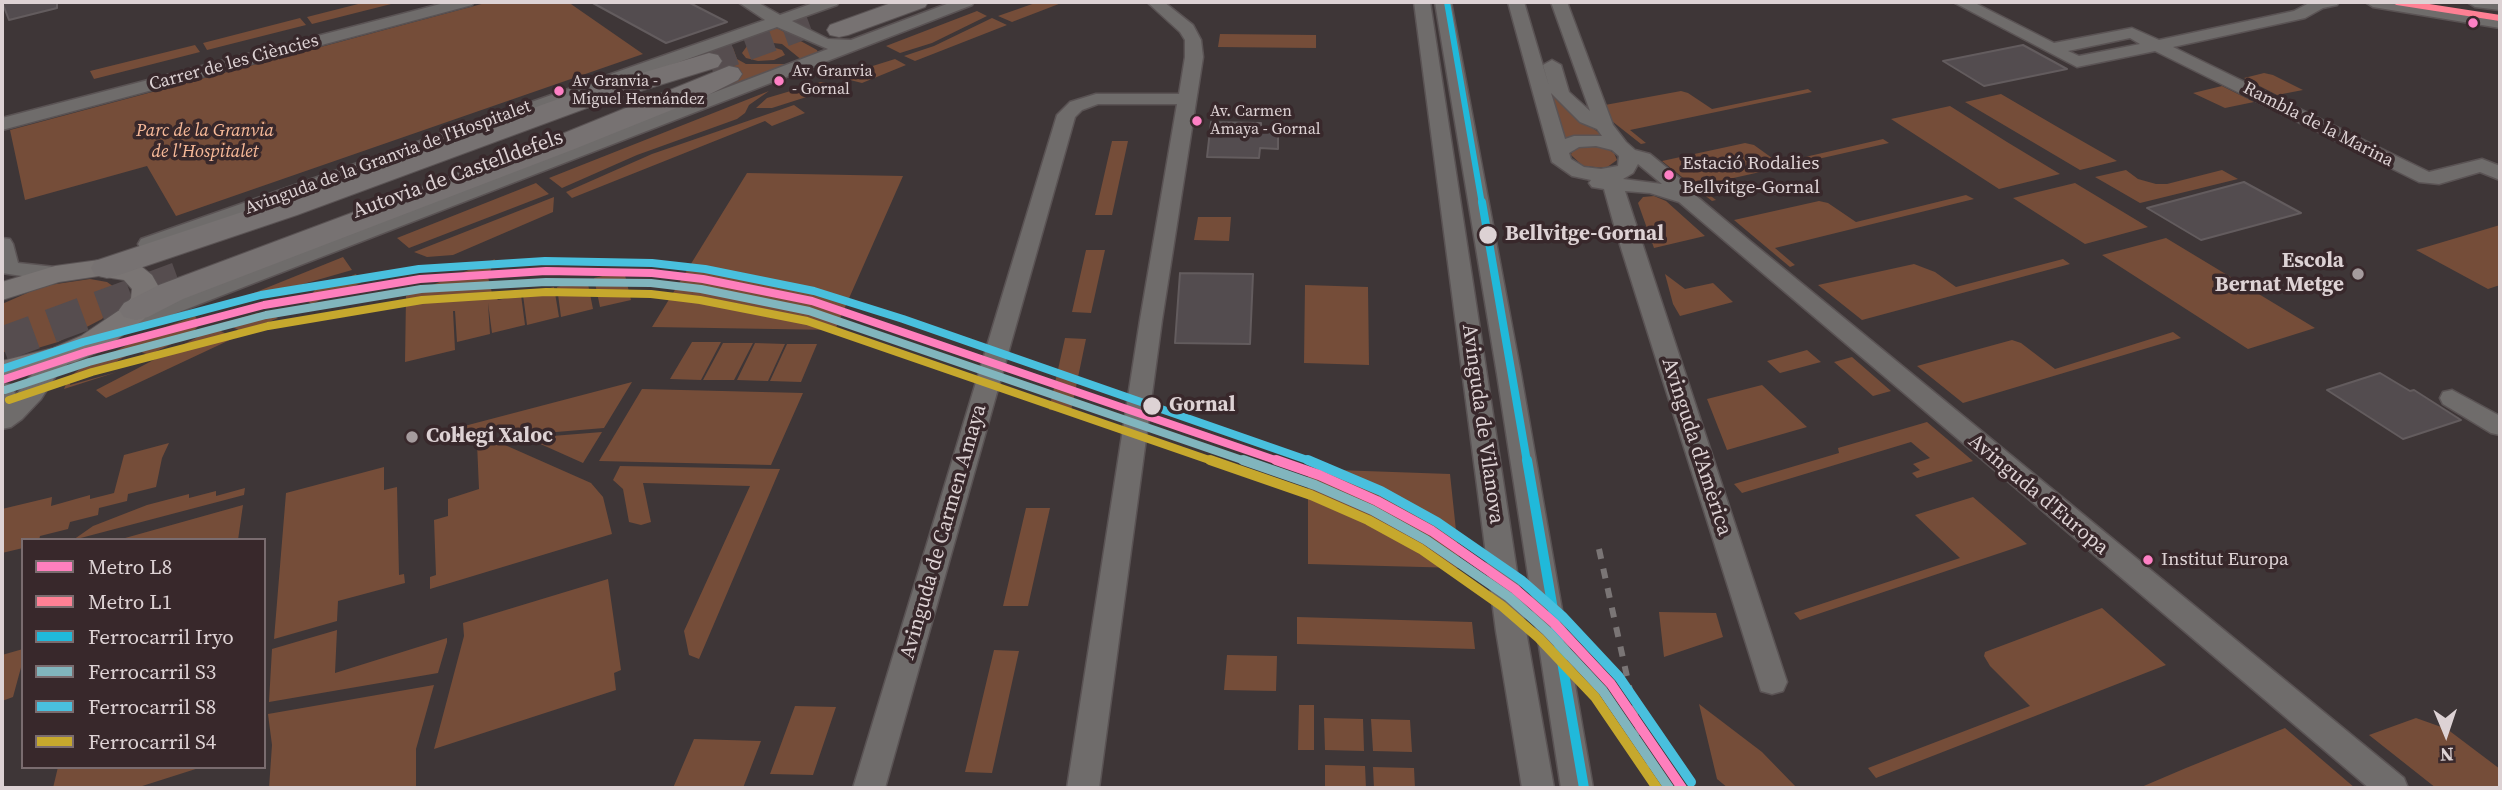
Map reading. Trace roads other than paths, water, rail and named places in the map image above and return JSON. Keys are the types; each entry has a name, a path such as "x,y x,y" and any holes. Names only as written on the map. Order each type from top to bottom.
{"highway":[{"path":"832,33 873,2"},
{"path":"832,33 916,2"},
{"path":"80,270 286,208 585,99 719,67"},
{"path":"125,319 171,292 562,144 694,91 719,67"},
{"name":"Autovia de Castelldefels","path":"180,268 719,67"}],"main road":[{"path":"4,279 80,270 132,273 142,281 146,289 145,299 125,319 5,390"}],"street":[{"name":"Carrer de les Ciències","path":"2,114 435,2"},
{"name":"Carrer de les Ciències","path":"2,124 467,2"},
{"path":"746,2 776,20 832,33"},
{"name":"Avinguda de la Granvia de l'Hospitalet","path":"125,319 666,118 832,33 966,2"},
{"path":"1083,788 1150,331 1194,57 1193,40 1179,19 1155,2"},
{"name":"Avinguda de Vilanova","path":"1422,2 1511,631 1538,788"},
{"name":"Avinguda de Vilanova","path":"1443,2 1577,788"},
{"name":"Avinguda d'Amèrica","path":"1516,2 1562,162 1602,178 1621,213 1772,682"},
{"path":"1533,2 1560,93 1572,107 1604,125 1612,133 1629,165 1602,178"},
{"path":"1559,2 1604,125"},
{"path":"1961,2 2077,62 2151,43 2299,15 2331,2"},
{"path":"2372,2 2500,23"},
{"path":"2475,2 2500,5"},
{"name":"Avinguda de la Granvia de l'Hospitalet","path":"80,270 776,20 832,33"},
{"name":"Rambla de la Marina","path":"2151,43 2426,178 2491,170"},
{"name":"Avinguda de Carmen Amaya","path":"869,788 1066,115 1081,103 1096,99 1187,99"},
{"path":"1560,150 1584,140 1608,142 1623,150"},
{"name":"Avinguda d'Europa","path":"1623,150 1649,163 1681,189 1687,199 2392,788"},
{"name":"Avinguda d'Europa","path":"1602,178 1660,189 1687,199"},
{"path":"1621,213 1625,194 1643,186"},
{"path":"1455,228 1465,236 1483,236"},
{"path":"2,244 4,279"},
{"path":"1460,267 1467,261 1479,260 1489,265"},
{"path":"5,390 32,393 48,369 64,355"},
{"path":"2452,398 2500,427"}],"tunnel":[{"path":"709,61 820,20"},
{"path":"2,344 178,279"}],"railway":[{"path":"1599,549 1647,768"}],"metro line":[{"name":"L1","path":"2397,2 2500,18"},
{"name":"L8","path":"2,380 86,352 264,305 420,279 546,271 652,273 703,279 812,301 1319,475 1377,501 1432,531 1515,589 1554,623 1611,684 1682,788"}],"rail line":[{"name":"Iryo","path":"1447,2 1584,788"},
{"name":"S8","path":"2,369 83,342 261,295 419,269 545,261 652,263 705,269 814,291 903,319 1322,465 1381,491 1437,522 1521,580 1562,616 1619,677 1691,782"},
{"name":"S3","path":"5,390 89,362 266,315 421,289 546,282 651,283 701,289 809,311 1315,485 1372,510 1426,540 1509,597 1547,631 1603,691 1669,788"},
{"name":"S4","path":"9,400 92,372 268,326 422,300 546,292 651,294 700,300 807,321 1311,495 1368,520 1421,549 1502,606 1539,638 1595,697 1657,788"}],"place":[{"name":"Av. Granvia - Gornal","path":"779,81"},
{"name":"Av Granvia - Miguel Hernández","path":"559,91"},
{"name":"Av. Carmen Amaya - Gornal","path":"1197,121"},
{"name":"Estació Rodalies Bellvitge-Gornal","path":"1669,175"},
{"name":"Bellvitge-Gornal","path":"1488,235"},
{"name":"Escola Bernat Metge","path":"2358,274"},
{"name":"Gornal","path":"1152,406"},
{"name":"Col·legi Xaloc","path":"412,437"},
{"name":"Institut Europa","path":"2148,560"}],"park label":[{"name":"Parc de la Granvia de l'Hospitalet","path":"205,141"}]}
